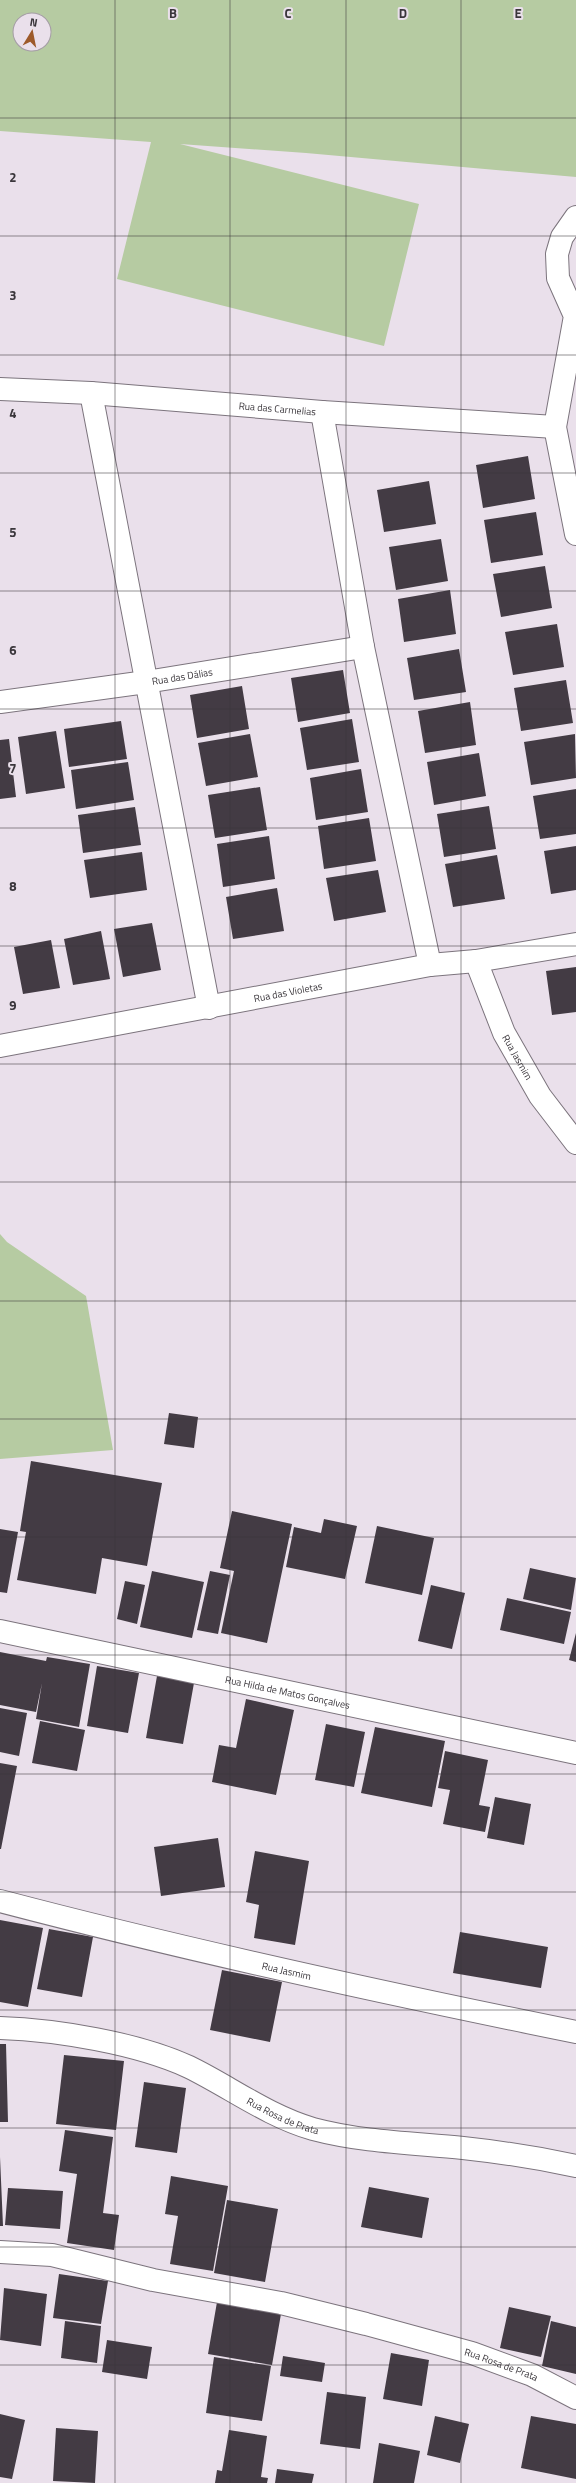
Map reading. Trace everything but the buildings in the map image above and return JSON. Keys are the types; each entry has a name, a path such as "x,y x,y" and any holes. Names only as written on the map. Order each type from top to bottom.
{"street":[{"path":"576,217 562,237 557,254 558,278 576,317 555,427 576,534"},
{"name":"Rua das Carmelias","path":"0,389 91,393 322,412 555,427"},
{"path":"91,393 209,1008"},
{"path":"322,412 363,647 430,965"},
{"name":"Rua das Dálias","path":"0,702 146,682 363,647"},
{"name":"Rua das Violetas","path":"0,1046 209,1008 430,965 476,961 576,944"},
{"name":"Rua Jasmim","path":"476,961 504,1032 540,1096 576,1143"},
{"name":"Rua Hilda de Matos Gonçalves","path":"0,1631 576,1753"},
{"name":"Rua Jasmim","path":"0,1901 110,1930 302,1974 576,2032"},
{"name":"Rua Rosa de Prata","path":"0,2028 79,2037 150,2053 188,2067 270,2112 312,2128 365,2140 464,2148 576,2166"},
{"name":"Rua Rosa de Prata","path":"0,2252 52,2256 153,2280 281,2303 366,2324 472,2353 532,2375 576,2398"}],"green space":[{"path":"0,0 576,0 576,177 306,153 180,144 419,204 384,346 117,279 151,142 0,131"},
{"path":"0,1234 7,1242 86,1296 113,1450 0,1459"}]}
